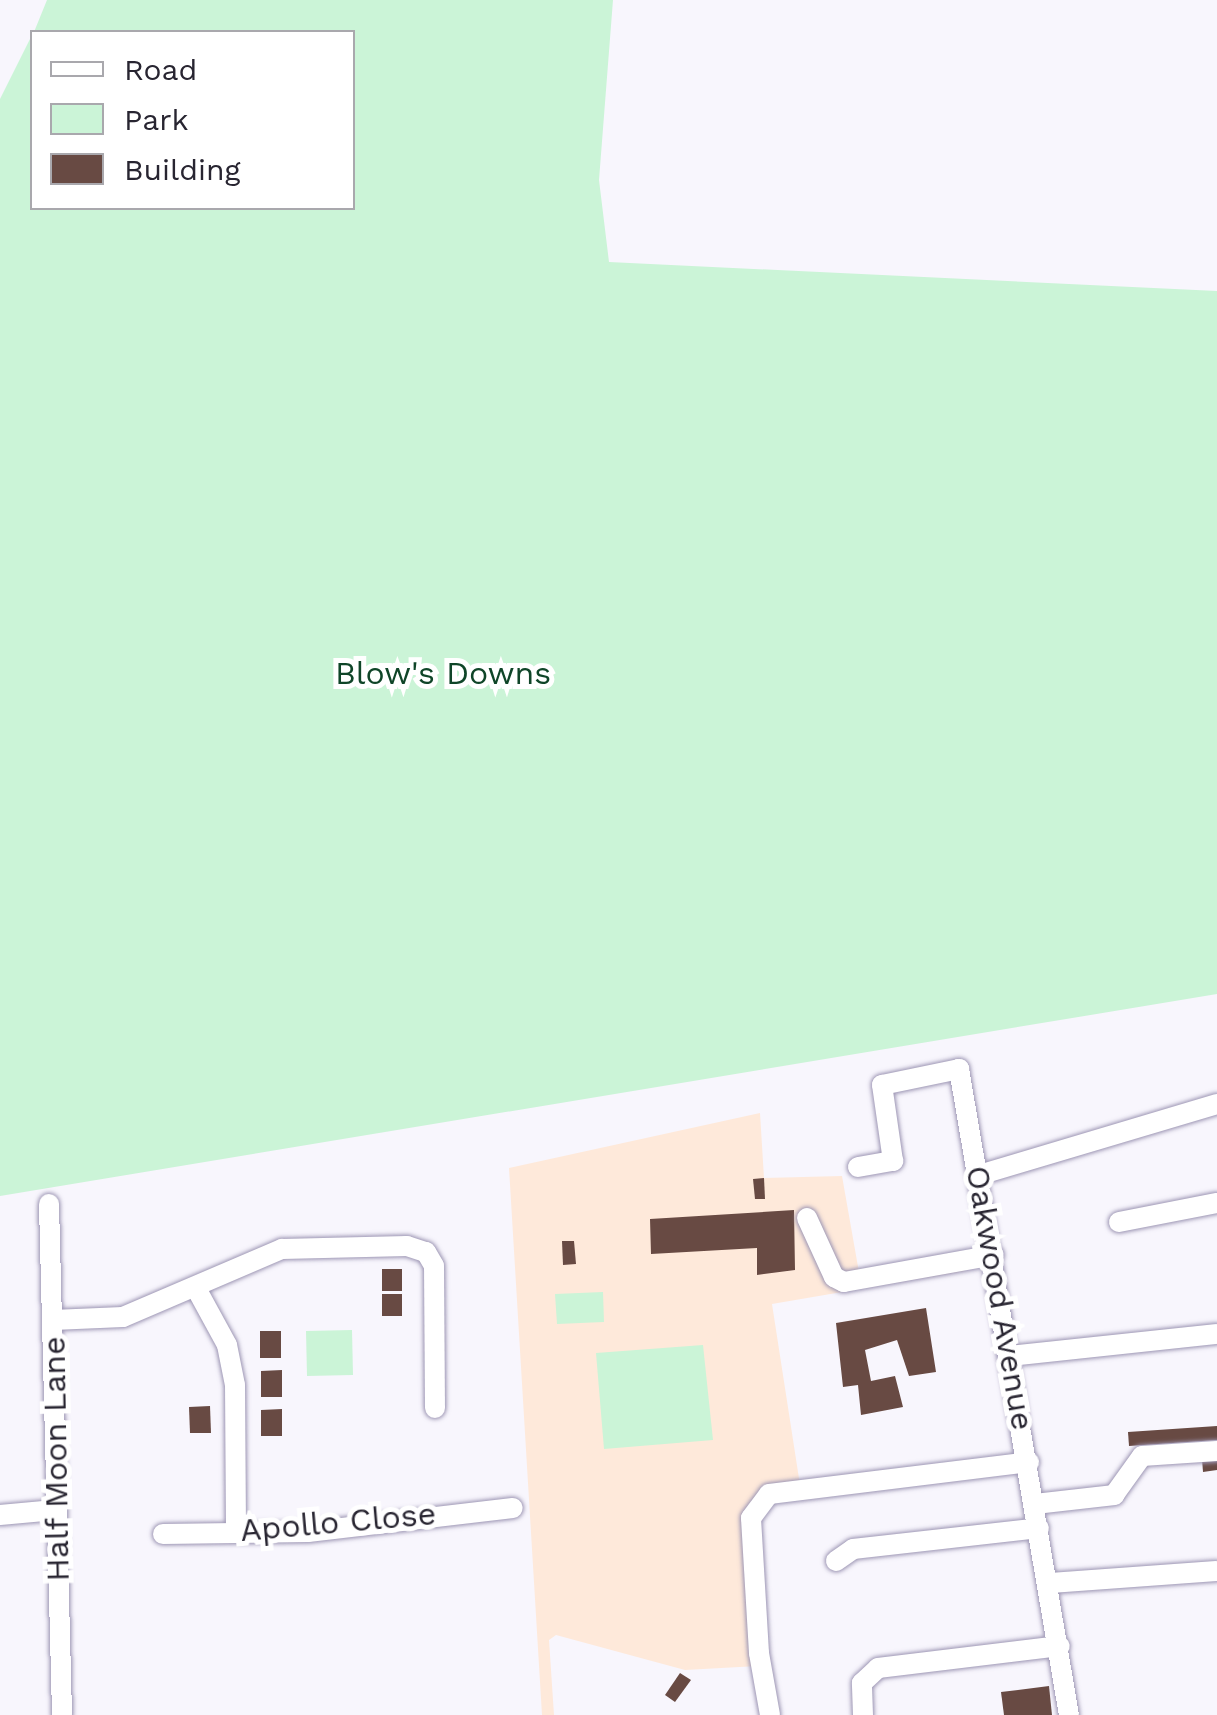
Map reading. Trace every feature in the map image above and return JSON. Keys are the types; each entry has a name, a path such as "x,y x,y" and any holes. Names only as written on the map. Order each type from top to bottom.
{"street":[{"name":"Oakwood Avenue","path":"858,1167 893,1161 882,1085 959,1070 1070,1715"},
{"path":"979,1175 1217,1104"},
{"path":"1119,1222 1217,1203"},
{"name":"Half Moon Lane","path":"49,1204 62,1715"},
{"path":"807,1218 834,1277 844,1282 994,1256"},
{"path":"53,1320 123,1317 198,1290 282,1249 408,1246 426,1252 434,1266 436,1408"},
{"path":"198,1290 226,1345 235,1384 236,1532"},
{"path":"1010,1356 1217,1334"},
{"path":"1035,1504 1114,1495 1142,1456 1217,1452"},
{"path":"770,1715 758,1653 751,1518 769,1494 1029,1462"},
{"name":"Apollo Close","path":"164,1534 308,1532 513,1508"},
{"path":"0,1515 56,1510"},
{"path":"836,1562 853,1549 1040,1528"},
{"path":"1050,1583 1217,1571"},
{"path":"863,1715 862,1683 878,1668 1060,1646"}],"shaded area":[{"path":"760,1113 764,1178 842,1176 860,1278 962,1251 965,1271 772,1304 800,1485 762,1489 745,1509 758,1666 685,1670 556,1635 549,1640 554,1715 542,1715 509,1168"}],"green space":[{"name":"Blow's Downs","path":"47,0 613,0 599,180 609,262 1217,291 1217,994 0,1196 0,99 30,39 30,210 355,210 355,30 35,30"},
{"path":"603,1292 604,1322 557,1324 555,1294"},
{"path":"352,1330 353,1375 307,1376 306,1331"},
{"path":"703,1345 713,1440 604,1449 596,1353"}],"building":[{"path":"764,1178 765,1199 755,1199 753,1179"},
{"path":"794,1210 795,1270 757,1275 757,1248 651,1254 650,1219"},
{"path":"562,1241 574,1241 576,1264 563,1265"},
{"path":"382,1269 402,1269 402,1291 382,1291"},
{"path":"382,1294 402,1294 402,1316 382,1316"},
{"path":"926,1308 936,1372 909,1376 897,1340 865,1350 871,1381 895,1376 903,1407 861,1415 858,1385 843,1387 836,1323"},
{"path":"260,1331 281,1331 281,1358 260,1358"},
{"path":"282,1370 282,1397 261,1397 261,1371"},
{"path":"210,1406 211,1433 190,1433 189,1407"},
{"path":"282,1409 282,1436 261,1436 261,1410"},
{"path":"1217,1426 1217,1440 1129,1446 1128,1432"},
{"path":"1217,1458 1217,1470 1203,1472 1202,1459"},
{"path":"680,1673 691,1680 675,1702 665,1695"},
{"path":"1049,1686 1052,1715 1004,1715 1001,1692"}]}
